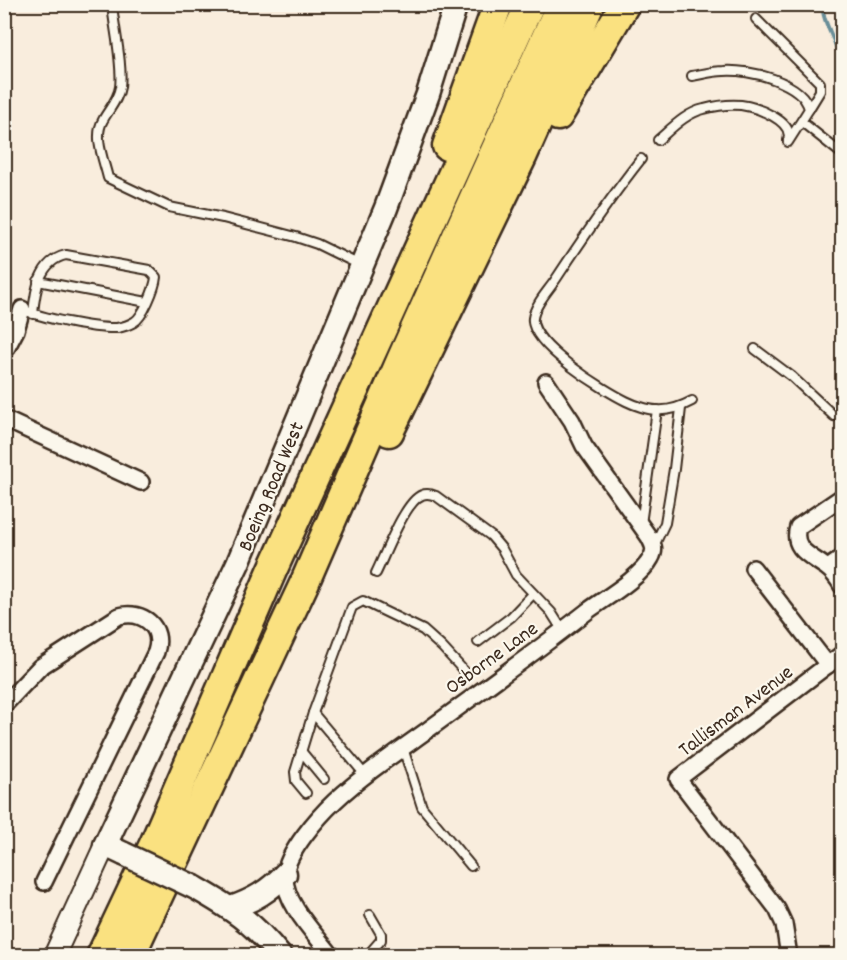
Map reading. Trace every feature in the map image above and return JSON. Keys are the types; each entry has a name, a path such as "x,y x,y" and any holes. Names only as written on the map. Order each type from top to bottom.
{"highway":[{"path":"375,346 498,4"},
{"path":"101,956 154,844 267,582 530,4"},
{"path":"130,956 304,584 401,360 561,4"},
{"path":"304,584 348,510 408,395 442,318 522,157 590,4"},
{"path":"442,318 525,177 570,94 625,4"},
{"path":"147,956 202,829 251,699"},
{"path":"88,956 154,844"}],"main road":[{"name":"Boeing Road West","path":"115,849 238,563 386,208 428,94 456,4"},
{"path":"115,849 194,887 231,908 254,926 280,956"},
{"path":"231,908 263,894 285,874"}],"street":[{"path":"4,353 27,312"},
{"path":"546,382 572,421 592,459 654,546"},
{"path":"4,419 141,482"},
{"path":"843,497 798,527 795,535 802,552 828,568 843,586"},
{"name":"Osborne Lane","path":"285,874 289,861 298,846 322,814 366,776 563,631 647,564 654,546"},
{"path":"828,568 843,558"},
{"path":"753,568 828,665"},
{"path":"4,705 19,692 40,667 119,616 128,614 146,619 154,626 158,634 159,643 156,652 44,882"},
{"name":"Tallisman Avenue","path":"789,956 784,924 777,909 678,779 843,654"},
{"name":"Boeing Road West","path":"54,956 115,849"},
{"path":"285,874 286,887 296,908 332,956"}],"lane":[{"path":"112,4 120,89 101,123 98,140 108,178 169,207 296,237 317,244 361,266"},
{"path":"658,140 686,116 703,109 742,105 759,109 784,124 790,135 788,142 820,91 820,82 756,19"},
{"path":"692,76 725,70 763,76 780,81 796,92 807,101 809,109"},
{"path":"802,122 843,154"},
{"path":"641,159 585,236 536,310 533,319 534,327 539,336 557,354 608,391 629,403 657,410 681,408 692,401"},
{"path":"66,255 149,270 155,274 156,281 137,321 117,328 78,323 27,312 38,281 53,260 66,255"},
{"path":"38,281 147,302"},
{"path":"755,349 791,376 834,416 843,411"},
{"path":"654,546 665,522 681,408"},
{"path":"641,526 657,410"},
{"path":"376,573 410,505 423,495 436,496 491,536 502,549 516,575 551,612 563,631"},
{"path":"478,642 511,617 533,594"},
{"path":"306,793 295,777 301,751 352,606 363,601 423,630 465,672"},
{"path":"313,713 366,776"},
{"path":"403,748 422,807 471,866"},
{"path":"301,751 324,779"},
{"path":"367,956 381,940 381,934 370,915"}],"waterway":[{"path":"823,4 825,18 842,67"}]}
